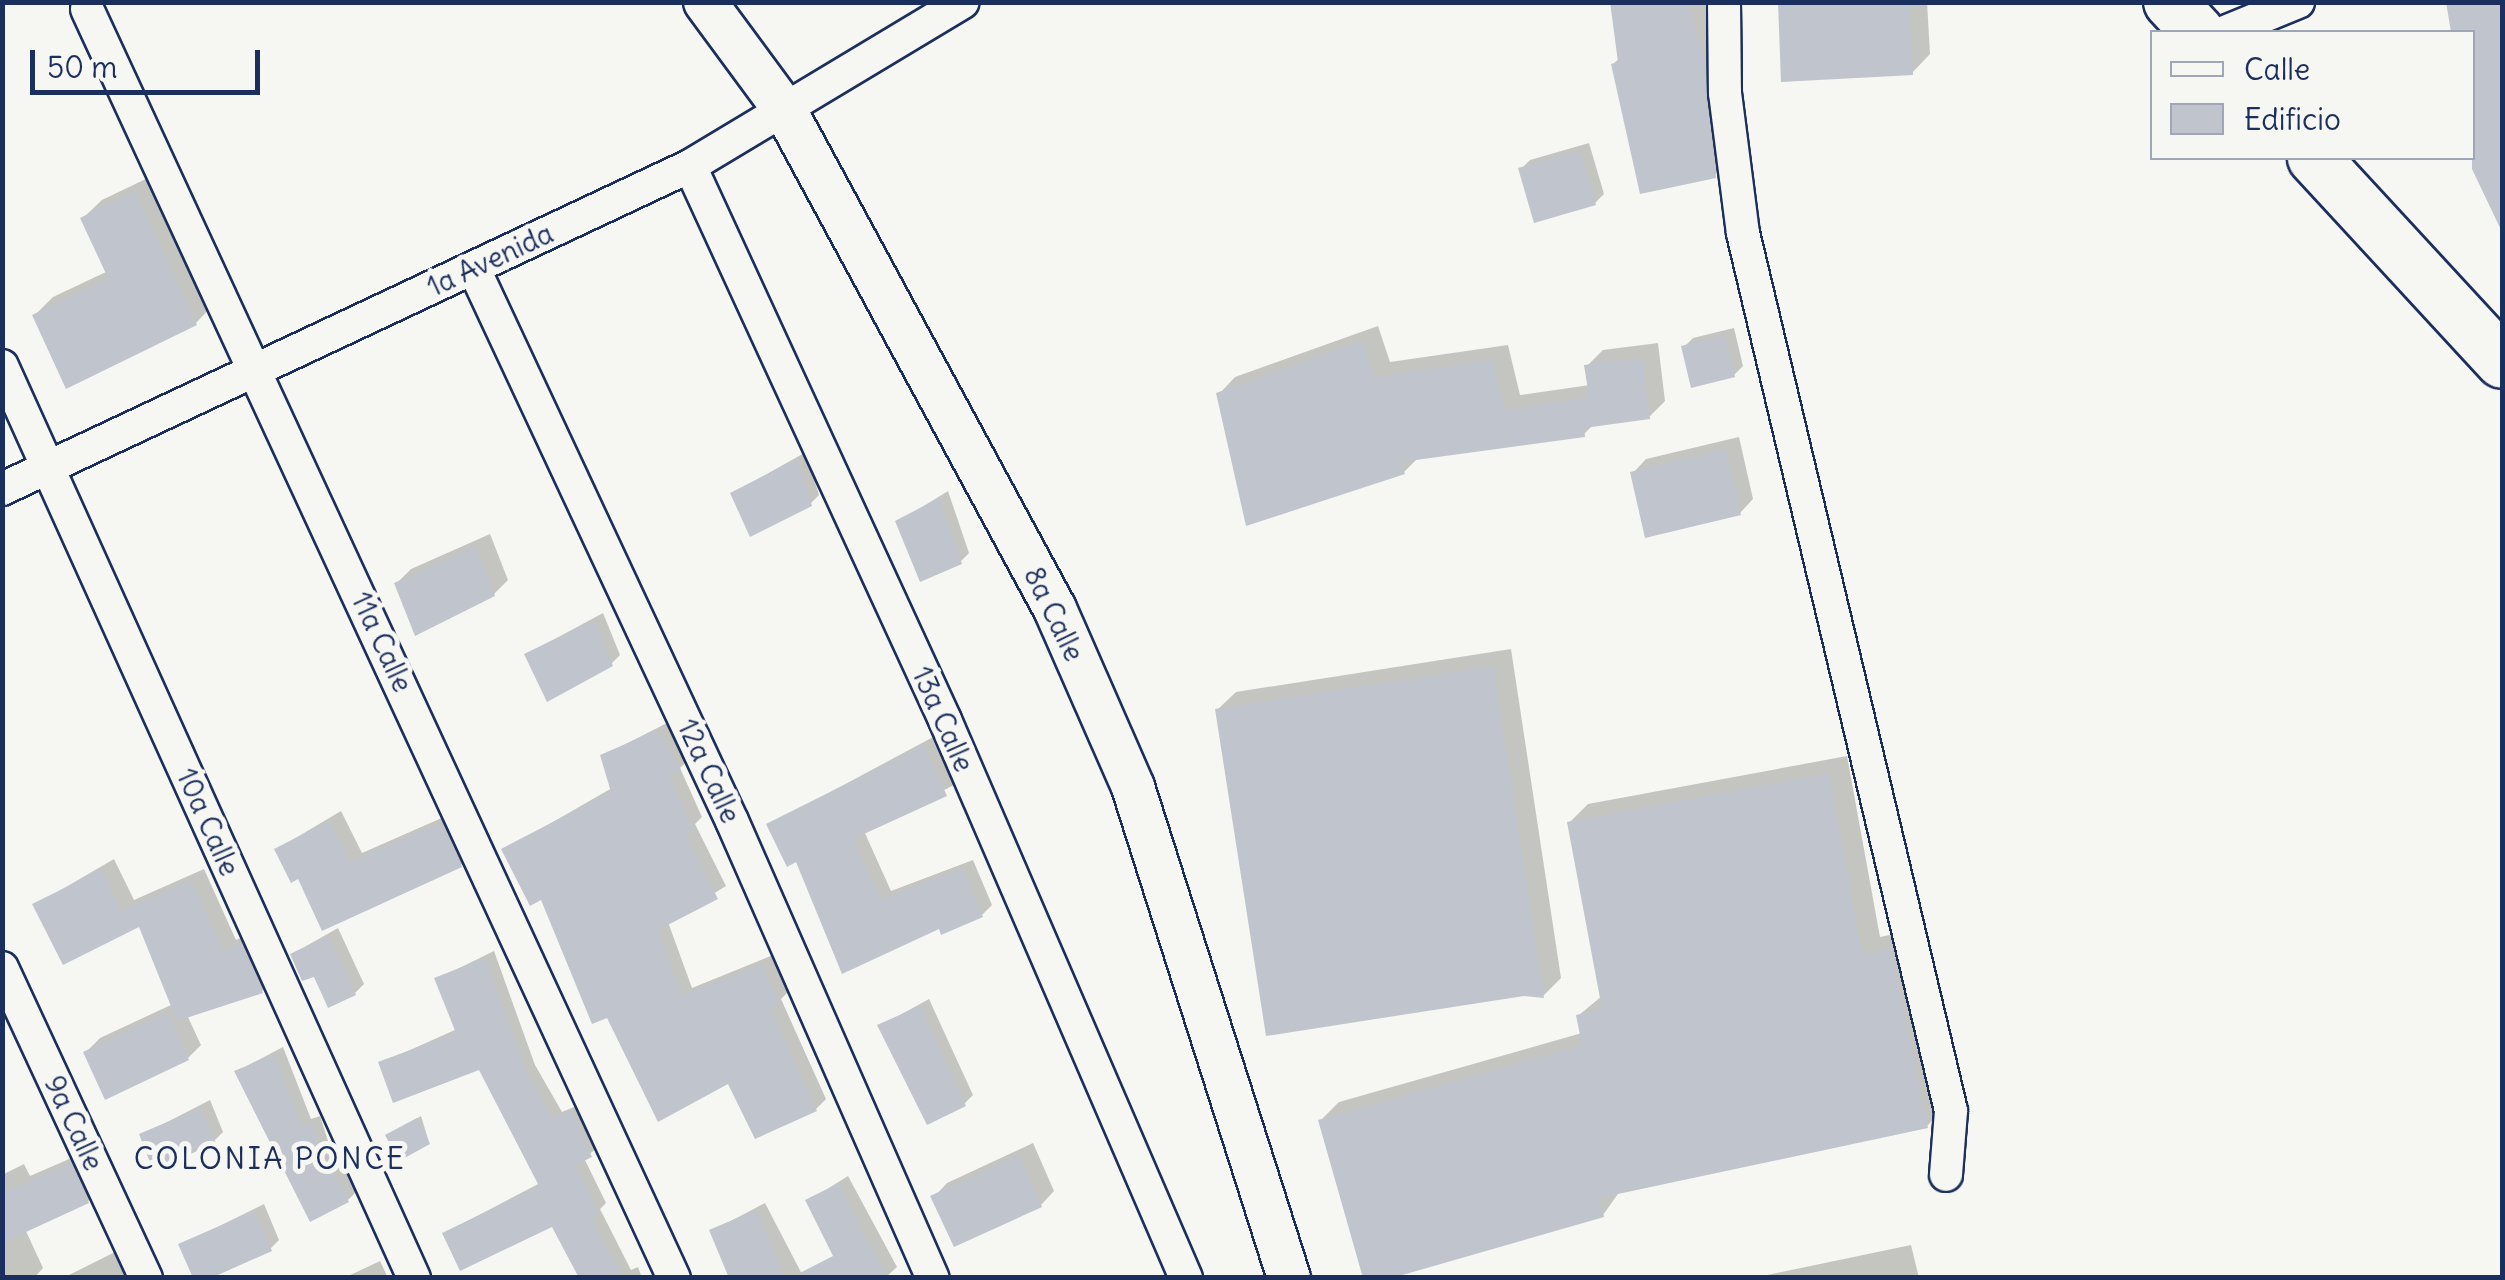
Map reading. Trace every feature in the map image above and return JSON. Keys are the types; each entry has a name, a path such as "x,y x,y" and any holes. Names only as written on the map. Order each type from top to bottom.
{"main road":[{"path":"2170,2 2196,30"},
{"path":"2316,160 2502,362"}],"street":[{"name":"8a Calle","path":"705,2 786,112 1055,609 1133,787 1289,1278"},
{"name":"1a Avenida","path":"2,490 253,367 474,269 690,166 786,112 963,2"},
{"path":"1724,2 1724,93 1743,233 1950,1111 1946,1175"},
{"path":"2230,30 2298,2"},
{"name":"11a Calle","path":"87,9 674,1278"},
{"name":"13a Calle","path":"690,166 945,720 1186,1278"},
{"name":"12a Calle","path":"474,269 732,821 933,1278"},
{"name":"10a Calle","path":"2,366 414,1278"},
{"name":"9a Calle","path":"2,968 146,1278"}],"building":[{"path":"1610,2 1688,2 1705,63 1716,178 1640,194 1611,64 1618,62"},
{"path":"1778,2 1909,2 1913,75 1781,82"},
{"path":"2446,2 2502,2 2502,232 2472,169 2475,30 2451,30"},
{"path":"1580,151 1596,205 1534,223 1518,168"},
{"path":"135,191 197,325 66,389 32,315 108,278 80,218"},
{"path":"1725,335 1735,377 1691,388 1681,346"},
{"path":"1362,341 1374,377 1492,360 1505,410 1589,397 1584,365 1642,358 1650,419 1584,428 1585,437 1401,462 1405,474 1246,526 1216,393"},
{"path":"1726,449 1741,515 1645,538 1630,472"},
{"path":"797,459 812,506 750,537 730,493"},
{"path":"939,498 962,564 920,582 895,521"},
{"path":"476,546 495,596 415,636 394,583"},
{"path":"594,620 613,666 547,702 524,654"},
{"path":"1493,666 1544,998 1524,996 1266,1036 1215,709"},
{"path":"658,730 681,770 669,775 693,830 685,834 718,899 658,930 682,996 762,964 779,1004 770,1008 817,1111 755,1139 728,1084 658,1122 607,1018 592,1024 541,900 530,906 501,849 611,792 600,755"},
{"path":"924,745 947,796 853,839 881,899 962,869 983,917 941,935 939,929 842,974 796,862 787,867 766,824"},
{"path":"1829,773 1862,954 1891,948 1928,1128 1599,1198 1604,1217 1392,1278 1363,1278 1318,1120 1582,1045 1576,1015 1602,1009 1567,822"},
{"path":"329,821 350,862 441,823 462,867 322,931 298,879 291,883 274,849"},
{"path":"101,870 121,911 191,880 223,951 241,943 263,993 177,1021 139,927 63,965 32,904"},
{"path":"328,936 356,995 328,1008 314,977 302,981 290,954"},
{"path":"485,958 527,1074 552,1119 572,1111 592,1157 575,1165 599,1214 591,1218 622,1278 579,1278 552,1227 460,1271 442,1233 539,1186 479,1070 393,1103 378,1062 456,1033 434,978"},
{"path":"920,1006 966,1106 927,1125 877,1025"},
{"path":"167,1012 189,1060 105,1100 83,1052"},
{"path":"274,1055 302,1126 311,1123 327,1173 333,1170 349,1202 310,1222 234,1071"},
{"path":"200,1108 216,1143 153,1170 139,1134"},
{"path":"417,1118 430,1144 399,1161 385,1135"},
{"path":"1019,1155 1042,1207 954,1247 930,1196"},
{"path":"71,1163 89,1203 2,1243 2,1193"},
{"path":"839,1183 889,1278 790,1278 833,1256 805,1200"},
{"path":"756,1210 785,1278 729,1278 709,1230"},
{"path":"254,1211 272,1251 211,1278 193,1278 178,1244"}],"district":[{"name":"COLONIA PONCE","path":"270,1158"}]}
